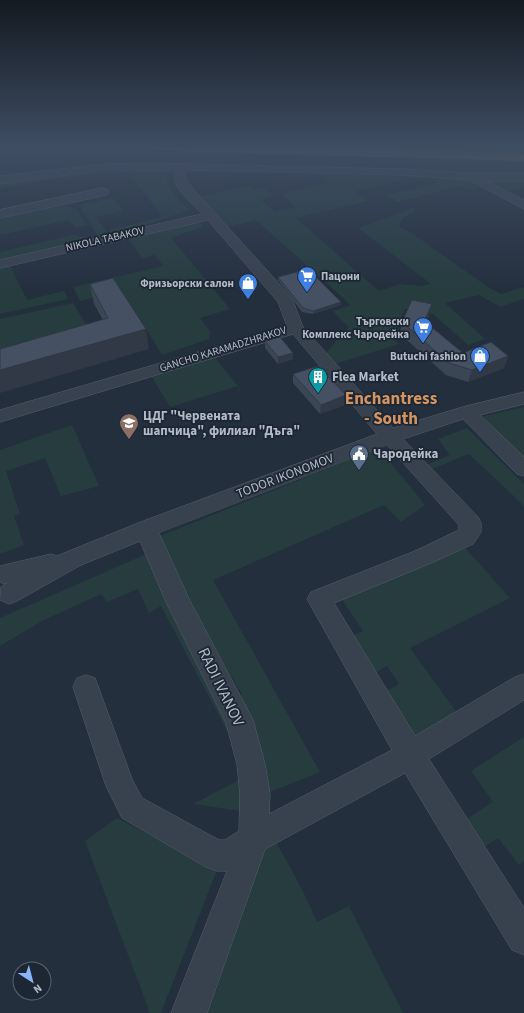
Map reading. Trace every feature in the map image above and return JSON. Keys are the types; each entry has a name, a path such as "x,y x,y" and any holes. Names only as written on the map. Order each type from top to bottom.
{"street":[{"path":"0,214 92,194"},
{"name":"GANCHO KARAMADZHRAKOV","path":"0,416 296,328 285,301 270,282 190,194"},
{"path":"503,194 524,205"},
{"name":"NIKOLA TABAKOV","path":"0,264 172,223 210,216"},
{"path":"296,328 390,436 470,523 470,532 465,538 430,554 318,599 410,755 524,938"},
{"name":"TODOR IKONOMOV","path":"3,587 146,529 390,436 466,412 524,398"},
{"path":"466,412 524,469"},
{"name":"RADI IVANOV","path":"146,529 179,604 239,720 251,764 255,794 254,840 189,1013"},
{"path":"86,687 120,786 132,808 217,856 229,855 410,755 524,686"}],"green space":[{"path":"145,194 174,194 189,210 114,236 109,230 151,220 162,216"},
{"path":"210,194 272,194 274,196 261,200 276,212 295,207 281,194 359,194 368,201 296,218 379,291 400,284 421,286 431,284 358,228 414,208 415,211 402,219 399,226 413,234 488,287 501,294 524,287 524,299 500,307 479,295 445,303 485,339 468,345 433,314 405,309 392,338 399,344 335,364 326,353 348,327 333,311 351,305 256,220 226,228 195,198"},
{"path":"388,194 428,194 398,202 385,195"},
{"path":"113,198 123,211 96,217 110,236 99,239 79,205"},
{"path":"56,203 76,209 87,225 76,228 68,220 0,235 0,216"},
{"path":"191,215 204,226 171,238 230,309 200,318 210,331 209,339 162,355 140,319 119,291 80,301 73,287 163,266 155,255 142,258 128,238"},
{"path":"73,235 93,239 0,261 0,252"},
{"path":"10,265 27,300 64,291 68,299 0,314 0,267"},
{"path":"73,303 96,341 0,369 0,319"},
{"path":"215,358 238,386 170,407 152,377"},
{"path":"524,407 524,471 472,419"},
{"path":"72,425 99,486 61,496 45,458 6,471 20,514 14,516 24,545 0,554 0,450"},
{"path":"467,428 524,484 524,506 469,454 427,471 423,466 450,455 438,439"},
{"path":"379,448 425,505 401,522 384,505 213,580 320,772 260,796 262,814 193,804 243,778 234,744 161,606 149,613 138,589 107,602 101,594 42,621 0,646 0,618 160,548 155,538","holes":["211,641 241,693 245,724 227,674"]},
{"path":"460,542 510,598 410,648 457,713 413,737 384,693 399,684 387,666 375,673 351,637 363,631 341,598"},
{"path":"524,737 524,861 519,865 498,838 476,852 459,824 493,802 471,771"},
{"path":"117,818 217,870 161,1013 150,1013 85,841"},
{"path":"274,838 303,891 317,922 349,906 403,1013 200,1013 261,849"}],"building":[{"name":"Пацони","path":"308,269 341,302 313,311 303,308 278,277"},
{"path":"113,278 146,329 0,370 0,349 108,318 90,284"},
{"path":"412,300 432,304 424,321 463,353 491,342 508,356 472,370 449,363 402,322"},
{"path":"280,337 293,353 278,357 265,341"},
{"path":"318,366 346,395 321,405 293,374"}],"place":[{"name":"Пацони","path":"307,293"},
{"name":"Фризьорски салон","path":"248,300"},
{"name":"Търговски Комплекс Чародейка","path":"423,344"},
{"name":"Butuchi fashion","path":"480,373"},
{"name":"Flea Market","path":"318,394"},
{"name":"ЦДГ \"Червената шапчица\", филиал \"Дъга\"","path":"129,440"},
{"name":"Чародейка","path":"359,471"}],"district":[{"name":"Enchantress - South","path":"391,409"}]}
